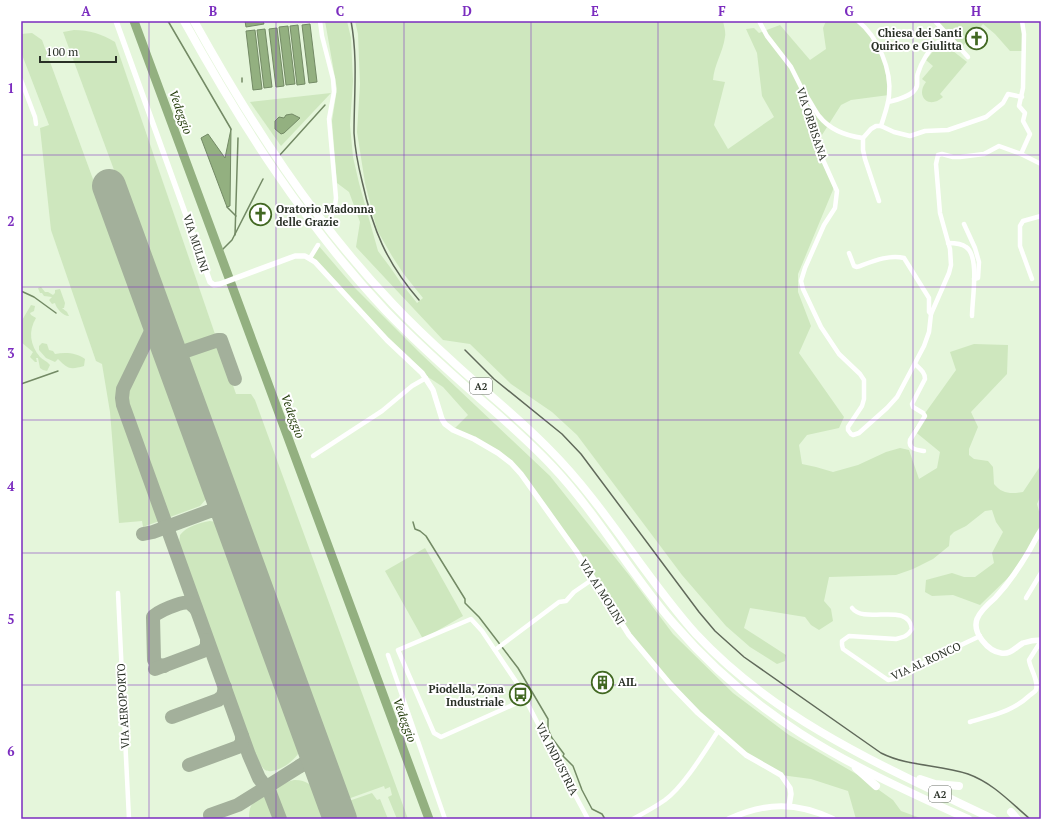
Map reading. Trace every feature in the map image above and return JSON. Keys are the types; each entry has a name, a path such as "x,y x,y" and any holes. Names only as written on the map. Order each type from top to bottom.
{"highway":[{"name":"A2","path":"184,21 233,105 261,149 285,185 329,244 361,282 409,333 444,367 523,437 555,468 591,512 646,590 686,639 719,671 758,704 800,733 845,759 968,819"},
{"name":"A2","path":"194,21 268,144 291,179 340,244 386,297 429,340 514,416 564,464 600,508 664,595 696,633 740,676 781,708 824,735 887,768 993,819"},
{"name":"A2","path":"845,759 876,786"},
{"name":"A2","path":"887,768 930,782 959,786"},
{"path":"1011,812 1017,819"}],"main road":[{"path":"729,819 745,812 763,807 789,806 805,808 833,819"}],"street":[{"name":"VIA MULINI","path":"116,21 194,235 207,277 211,283 215,285 244,276 295,256 310,258"},
{"path":"320,21 322,36 333,79 334,92 329,119 336,198 330,220"},
{"name":"VIA ORBISANA","path":"759,21 767,36 791,67 802,89 806,106 813,121 819,151 836,187 838,195 835,208 824,225 805,268 801,281 803,290 821,327 839,354 860,374 864,380 864,400 848,430 853,435 859,432 888,408 897,398 926,341 931,314 949,273 951,262 948,243 940,213 936,164 938,155 944,154 953,157 960,157 984,154 999,146 1020,154"},
{"path":"858,21 874,40 884,61 888,75 889,95 881,126"},
{"path":"935,21 968,57"},
{"path":"1022,21 1024,34 1024,67 1022,97 1019,106 1025,113 1023,121 1030,134 1020,154 1041,164"},
{"path":"888,102 909,94 915,90 917,85 917,74 930,50 938,42 948,42 952,40"},
{"path":"21,80 35,116 36,124"},
{"path":"802,89 824,121 846,135 863,138"},
{"path":"879,201 865,159 863,138 871,129 876,126 881,126 894,132 910,136 925,131 948,130 986,117 1003,103 1008,94 1022,97"},
{"path":"1032,279 1020,246 1020,223 1041,214"},
{"path":"964,224 975,248 979,262 978,278 974,279"},
{"path":"948,243 964,245 970,250 973,256 974,279 972,316"},
{"path":"310,258 318,245"},
{"name":"VIA ORBISANA","path":"848,253 854,266 857,267 884,259 898,257 904,258 929,298 929,312 931,314"},
{"name":"VIA AI MOLINI","path":"310,258 387,340 422,373 432,390 445,424 453,430 474,439 498,453 521,474 576,551 630,635 665,678 718,731 746,755 780,774 790,788 791,794 789,806"},
{"path":"915,364 924,373 925,379 912,404 913,407 924,413 925,416 910,440 910,443 911,447 924,451"},
{"path":"313,456 382,411 412,386 426,378"},
{"path":"1041,530 1006,587 979,614 976,621 976,627 987,646 1003,654 1010,652 1022,644 1041,640"},
{"path":"1026,598 1041,573"},
{"path":"495,650 559,602 566,601 574,592 594,579"},
{"name":"VIA AEROPORTO","path":"118,593 129,819"},
{"name":"VIA AL RONCO","path":"852,608 858,613 908,618 911,623 912,629 909,635 902,638 896,639 849,636 842,641 843,649 888,680 894,679 924,662 980,636"},
{"name":"VIA INDUSTRIA","path":"526,699 441,737 434,733 398,650 471,619 482,631 517,683 526,699 588,819"},
{"path":"970,722 1006,711 1020,704 1034,693 1036,690 1036,684 1029,660 1041,640"},
{"path":"388,655 445,819"},
{"path":"633,819 665,800 671,794 682,782 718,731"}],"shaded area":[{"path":"245,21 263,21 264,24 246,27"},
{"path":"325,21 347,21 351,38 353,81 350,125 353,157 378,251 417,303 423,298 403,273 377,230 365,183 357,132 360,84 358,34 355,21 723,21 725,37 713,80 725,82 714,125 728,149 774,117 762,96 757,53 746,29 754,28 759,33 780,25 810,60 826,49 823,28 826,21 858,21 866,29 884,61 889,95 851,100 841,105 815,146 835,185 798,274 798,292 811,326 799,353 844,417 839,428 807,435 799,445 802,464 833,472 858,465 886,452 900,448 909,450 919,479 937,468 940,452 913,430 956,370 950,352 974,344 1008,345 1007,374 971,412 978,427 969,449 969,455 974,459 988,461 993,467 994,484 1000,490 1007,492 1023,492 1041,465 1041,495 1037,504 1039,511 1041,512 1041,527 1014,572 980,605 953,595 932,596 925,592 926,580 952,573 964,577 975,577 994,563 992,553 1003,532 996,522 992,510 985,511 966,526 954,532 950,536 949,546 933,559 913,569 896,575 829,577 824,601 831,609 833,621 819,630 811,625 805,617 750,608 744,628 786,655 785,661 777,664 750,647 726,626 682,575 577,435 552,412 511,384 470,344 443,340 356,247 360,222 349,192 337,183 332,121 337,89"},
{"path":"935,21 1022,21 1024,51 1010,51 995,34 983,24 960,49"},
{"path":"310,24 317,82 309,83 302,25"},
{"path":"298,25 305,84 297,85 290,26"},
{"path":"288,26 295,84 286,85 279,27"},
{"path":"277,28 284,86 276,87 269,29"},
{"path":"265,29 272,87 264,88 257,30"},
{"path":"74,30 95,33 115,42 216,337 188,347 178,343 63,32"},
{"path":"255,30 262,89 253,90 246,31"},
{"path":"32,33 42,40 207,490 206,499 200,506 143,527 142,521 119,523 110,412 102,364 96,361 51,230 40,128 49,125 21,52 21,34"},
{"path":"940,43 944,44 967,62 940,94 943,97 938,101 929,102 925,100 923,96 923,87 926,82 922,79 933,66 926,60"},
{"path":"331,93 281,146 250,102"},
{"path":"292,114 300,118 281,134 275,129 275,121 279,117 284,118 286,115"},
{"path":"231,129 230,206 227,207 201,138 208,134 225,158"},
{"path":"318,245 355,288 420,353 550,476 629,575 673,634 733,693 789,735 858,775 893,800 901,811 923,819 856,819 848,791 811,779 781,775 746,755 698,713 629,635 521,474 498,453 453,430 468,415 443,387 422,373 310,258"},
{"path":"41,287 45,292 53,295 55,290 60,289 65,303 64,308 62,308 69,316 64,315 55,303 52,304 49,300 52,297 44,296 40,293 38,288"},
{"path":"31,305 35,306 34,311 30,313 36,318 33,323 31,333 32,343 40,357 50,365 47,371 40,368 38,358 36,358 37,362 35,362 30,357 33,352 21,342 21,322"},
{"path":"42,343 47,344 49,350 53,351 55,354 63,353 82,357 85,359 84,366 70,368 58,359 55,362 46,358 39,350 39,346"},
{"path":"217,344 219,345 236,394 251,394 255,400 408,819 397,819 388,797 392,795 390,787 385,789 384,786 345,800 184,361 190,352"},
{"path":"210,521 216,522 220,527 301,746 297,756 287,765 275,770 265,770 260,764 254,751 179,543 180,535 186,529"},
{"path":"425,548 463,616 423,639 385,571"},
{"path":"294,780 308,783 313,787 320,799 327,819 249,819 251,806 258,799"},
{"path":"372,793 377,800 380,799 388,819 352,819 346,802"}],"waterway":[{"name":"Vedeggio","path":"134,21 429,819"},
{"path":"168,21 231,129"},
{"path":"279,156 325,105"},
{"path":"235,235 238,138"},
{"path":"219,253 232,240 263,179"},
{"path":"227,207 236,216"},
{"path":"21,291 34,297 56,313"},
{"path":"21,384 58,371"},
{"path":"413,522 415,529 426,536 465,599 465,603 479,617 518,668 548,719 548,729 552,738 564,754 563,756 573,766 582,790 592,809 602,814 605,819"}],"taxiway":[{"path":"157,319 123,389 123,405 249,755 259,778 270,793 280,819"},
{"path":"171,356 221,340 235,379"},
{"path":"218,487 219,501 216,507 210,511 223,513 231,523"},
{"path":"143,534 153,532 210,511"},
{"path":"164,666 158,665 154,660 153,617 175,605 189,603 196,609"},
{"path":"155,669 203,651 207,646 207,640"},
{"path":"172,717 218,700 223,696 225,687"},
{"path":"308,731 312,751 309,758 300,766 306,764 316,766 323,775 330,791"},
{"path":"189,765 238,747 242,742 242,736"},
{"path":"210,815 238,805 300,766"}],"runway":[{"path":"109,186 340,819"}],"railway":[{"path":"351,21 355,63 354,139 366,199 376,230 389,259 419,300"},
{"path":"465,350 494,379 562,434 581,454 699,612 715,631 744,657 881,753 902,761 946,768 968,774 985,782 1030,819"}],"place":[{"name":"Chiesa dei Santi Quirico e Giulitta","path":"977,39"},
{"name":"Oratorio Madonna delle Grazie","path":"260,215"},
{"name":"AIL","path":"602,682"},
{"name":"Piodella, Zona Industriale","path":"520,695"}]}
